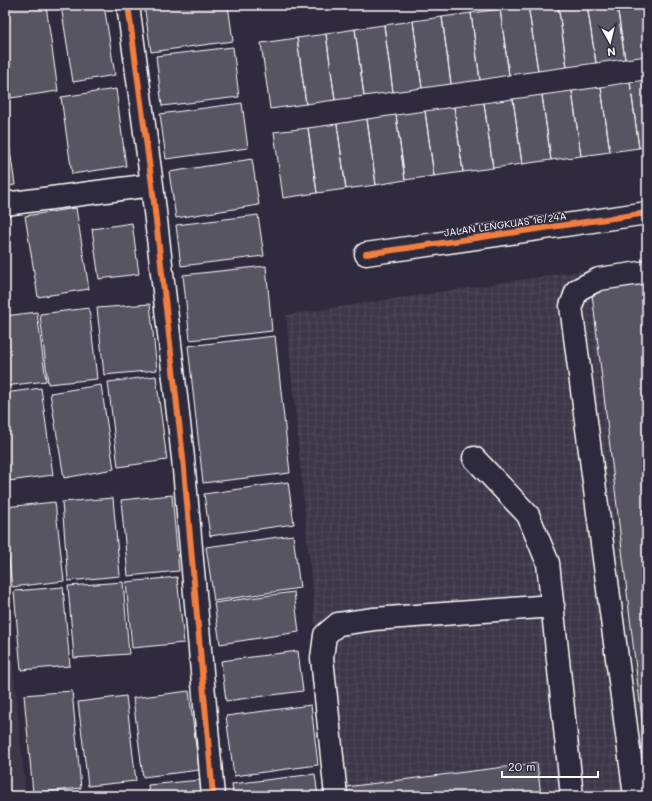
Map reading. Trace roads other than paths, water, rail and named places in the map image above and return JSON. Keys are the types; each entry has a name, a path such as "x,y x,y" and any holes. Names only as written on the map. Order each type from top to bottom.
{"street":[{"path":"128,5 152,185 183,458 213,796"},
{"path":"5,204 152,185"},
{"name":"JALAN LENGKUAS 16/24A","path":"366,254 647,213"},
{"path":"635,796 571,306 577,290 599,279 647,272"},
{"path":"474,458 528,515 548,563 572,796"},
{"path":"336,796 322,658 325,635 338,624 374,619 553,606"}]}
